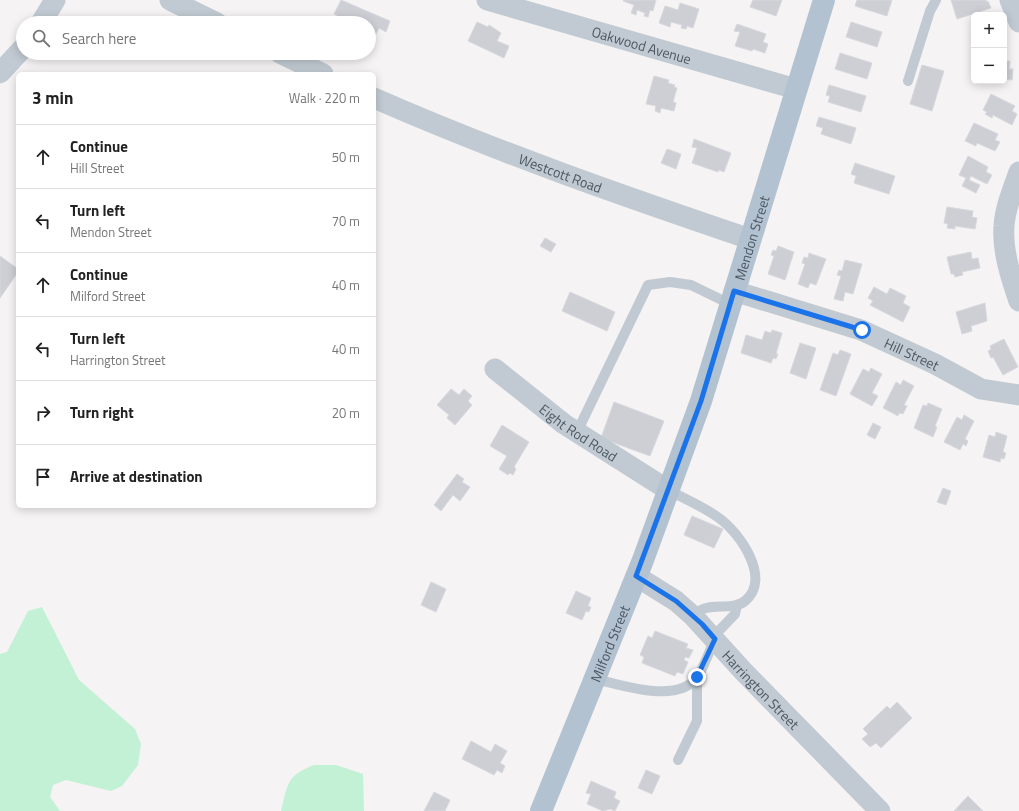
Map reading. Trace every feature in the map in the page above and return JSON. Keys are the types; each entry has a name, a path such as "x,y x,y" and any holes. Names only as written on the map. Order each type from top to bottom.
{"main road":[{"name":"Mendon Street","path":"671,482 701,401 824,0"},
{"name":"Milford Street","path":"541,811 636,576 671,482"}],"street":[{"path":"45,16 55,0"},
{"path":"170,0 203,16"},
{"name":"Oakwood Avenue","path":"487,0 796,89"},
{"path":"1010,0 1019,22"},
{"path":"0,73 16,56"},
{"path":"294,60 319,72"},
{"name":"Westcott Road","path":"376,99 447,130 584,182 750,239"},
{"path":"1019,172 1004,225 1004,238 1009,269 1019,301"},
{"name":"Hill Street","path":"732,298 862,330 935,364 981,389 1019,395"},
{"name":"Eight Rod Road","path":"495,369 564,424 671,482"},
{"name":"Harrington Street","path":"636,576 676,601 693,616 743,671 880,811"}],"lane":[{"path":"908,81 930,11 936,0"},
{"path":"577,432 648,285 670,282 691,285 732,298"},
{"path":"671,482 720,518 733,530 750,556 755,570 755,586 745,601 737,605 703,609 693,616"},
{"path":"678,760 697,721 697,677 714,638 735,614 737,605"},
{"path":"595,679 659,691 678,691 697,677"}],"green space":[{"path":"42,607 79,680 135,729 141,744 138,765 122,786 111,791 66,780 53,785 50,797 60,811 0,811 0,654 7,652 28,611"},
{"path":"314,765 336,765 363,774 364,811 281,811 287,787 293,777"}],"building":[{"path":"341,0 390,21 386,32 379,28 376,34 376,16 338,16 334,14"},
{"path":"656,0 653,11 650,10 648,17 644,16 645,13 637,10 636,15 631,13 634,5 623,1"},
{"path":"753,0 782,0 776,16 750,7"},
{"path":"857,0 892,0 887,16 855,6"},
{"path":"951,0 988,1 991,8 979,12 971,12 971,14 957,19"},
{"path":"680,3 699,9 693,28 687,26 686,29 681,28 682,25 671,22 670,27 659,23 665,6 678,10"},
{"path":"477,22 488,27 489,25 501,33 497,41 509,46 504,58 468,41"},
{"path":"851,22 882,32 877,47 846,37"},
{"path":"737,24 766,34 763,42 768,44 765,53 735,46 740,32 734,31"},
{"path":"840,53 872,63 867,79 835,69"},
{"path":"1007,61 1010,61 1009,69 1013,69 1012,80 1007,79"},
{"path":"922,65 944,71 932,111 910,104"},
{"path":"654,76 669,80 668,83 675,85 674,87 677,88 673,102 676,103 674,111 661,108 660,113 655,111 656,106 646,104"},
{"path":"829,85 866,96 861,112 828,102 830,96 826,95"},
{"path":"991,94 1015,106 1012,111 1017,114 1012,125 993,115 992,118 985,114 987,112 983,110"},
{"path":"819,117 856,128 851,144 821,134 823,128 816,126"},
{"path":"974,123 998,134 995,140 1000,142 995,151 977,143 976,146 965,141"},
{"path":"694,139 731,153 724,172 719,170 718,172 692,163 697,148 692,147"},
{"path":"667,149 681,154 676,169 661,163"},
{"path":"968,156 988,167 986,172 992,175 987,184 971,176 969,180 980,185 976,193 962,186 966,178 959,175"},
{"path":"855,163 895,176 889,194 854,183 856,176 851,174"},
{"path":"947,207 973,211 972,217 977,218 975,229 955,226 955,229 947,228 948,224 944,223"},
{"path":"545,238 556,244 551,252 540,246"},
{"path":"778,246 794,252 785,280 768,274 774,256 771,255 773,250 776,251"},
{"path":"971,252 972,259 978,258 980,268 962,272 963,275 955,277 954,274 951,274 947,257"},
{"path":"809,253 826,259 816,285 810,283 808,288 798,284 805,264 802,263 804,257 808,258"},
{"path":"0,256 16,268 16,275 0,298"},
{"path":"845,260 862,264 853,294 845,292 843,301 834,299 841,276 837,275 839,270 842,271"},
{"path":"874,287 887,294 890,288 906,296 903,303 910,307 903,322 870,305 873,301 868,298"},
{"path":"570,292 615,312 607,331 562,311"},
{"path":"985,303 987,321 971,326 972,331 962,334 956,312"},
{"path":"772,330 782,333 776,354 778,354 776,359 773,358 771,363 741,353 746,335 762,340 765,331 771,333"},
{"path":"1004,339 1018,367 1003,375 988,351 991,349 990,346"},
{"path":"800,343 816,348 806,379 790,373"},
{"path":"840,350 851,354 836,396 820,390 833,353 838,355"},
{"path":"871,368 882,374 872,393 878,396 872,406 850,394 863,369 869,372"},
{"path":"903,380 914,386 904,405 907,406 903,414 899,413 898,416 883,408 896,382 901,385"},
{"path":"451,389 459,395 464,389 472,396 468,401 472,405 455,425 447,418 449,415 437,405"},
{"path":"614,402 664,421 650,456 601,438"},
{"path":"928,403 942,409 935,426 937,427 933,437 914,428 923,405 927,406"},
{"path":"964,415 974,421 965,439 968,441 966,446 963,444 960,450 944,442 957,417 962,420"},
{"path":"873,423 881,427 875,439 867,435"},
{"path":"502,425 529,442 514,467 516,469 513,475 510,473 508,475 499,469 507,456 490,446"},
{"path":"996,432 1007,436 1003,452 1006,453 1004,459 1001,458 1000,462 983,457 989,435 995,437"},
{"path":"457,474 464,479 462,482 470,487 460,501 453,495 441,511 434,505"},
{"path":"943,488 951,491 946,505 937,502"},
{"path":"692,516 723,529 714,548 684,535"},
{"path":"431,582 446,589 436,612 421,605"},
{"path":"576,591 591,598 588,606 591,607 589,612 586,611 582,620 566,613"},
{"path":"655,631 688,644 686,648 693,650 689,658 685,657 684,660 688,662 683,674 677,672 675,676 642,663 644,657 640,655 648,636 652,638"},
{"path":"897,702 912,718 881,748 876,743 870,747 862,739 868,734 863,729 887,706 890,709"},
{"path":"471,741 491,752 495,744 507,751 500,763 505,766 502,773 497,770 494,775 462,759"},
{"path":"646,770 660,776 652,794 638,788"},
{"path":"591,781 616,792 614,798 620,801 615,811 610,809 603,811 587,804 591,794 586,793"},
{"path":"434,792 450,800 445,811 424,811"},
{"path":"968,796 983,811 954,811"}],"route":[{"path":"697,677 715,639 702,624 676,601 636,576 701,401 734,291 862,330"}]}
